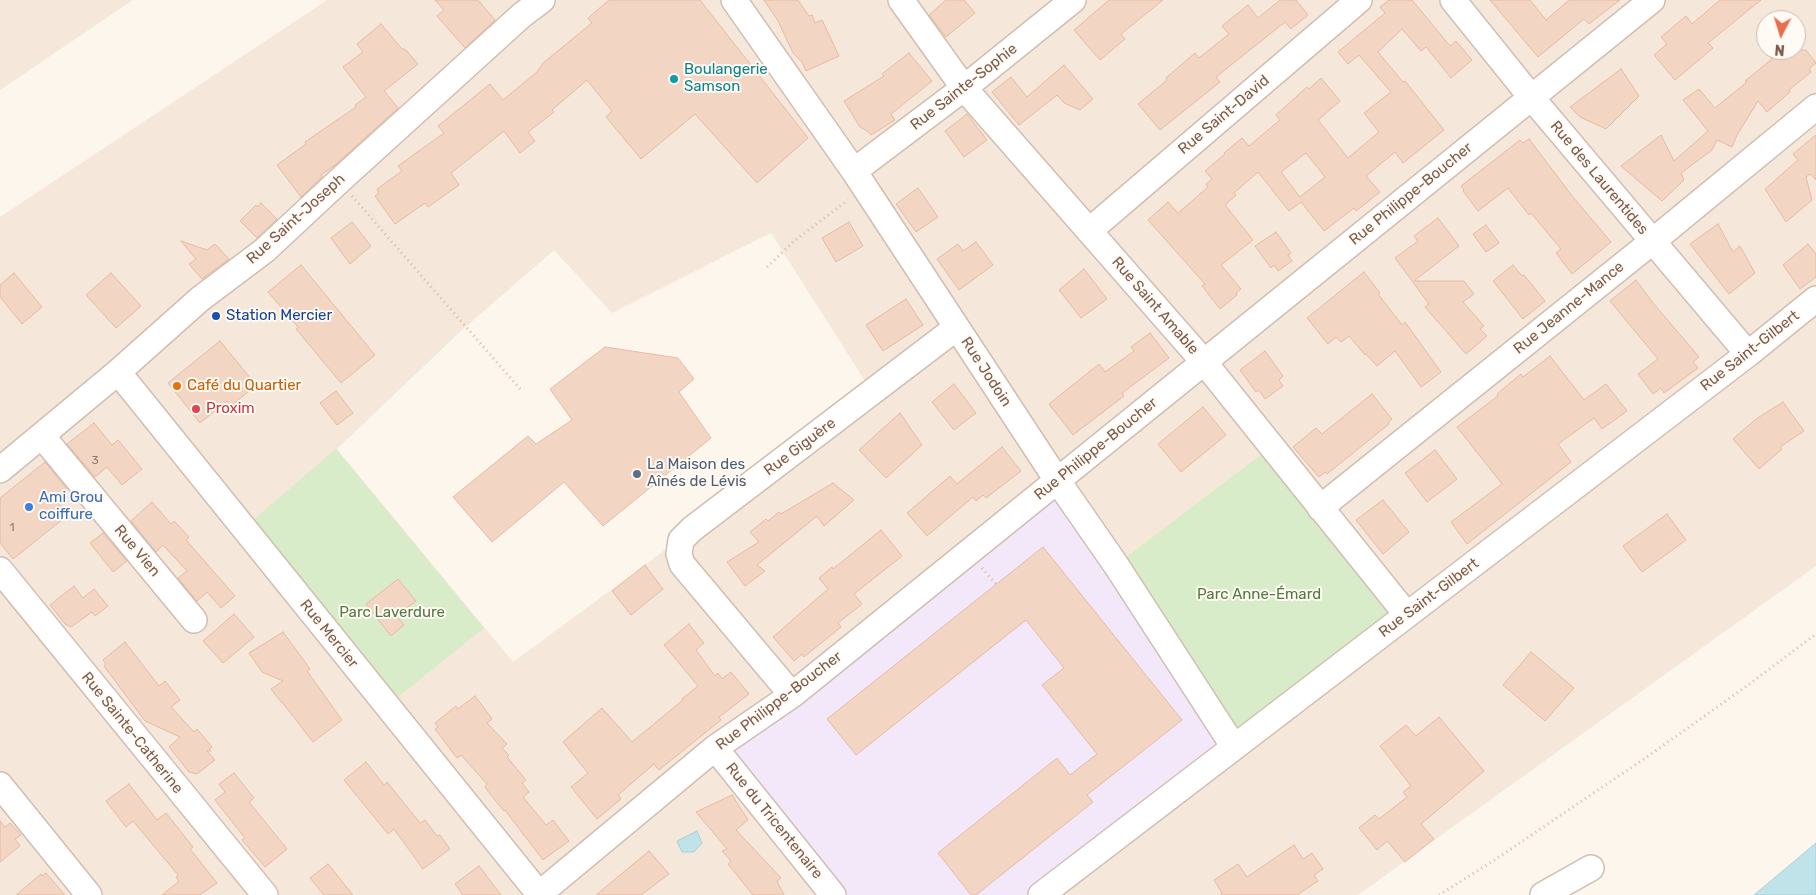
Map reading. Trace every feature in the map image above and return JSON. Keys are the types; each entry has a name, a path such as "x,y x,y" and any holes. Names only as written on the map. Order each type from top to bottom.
{"street":[{"name":"Rue Saint-Joseph","path":"0,470 118,372 200,299 265,250 519,8 542,0"},
{"name":"Rue Jodoin","path":"734,0 859,179 1056,480 1116,565 1234,747"},
{"name":"Rue Saint Amable","path":"901,0 964,88 1204,362 1407,615"},
{"name":"Rue Sainte-Sophie","path":"859,179 964,88 1073,0"},
{"name":"Rue Saint-David","path":"1089,231 1359,0"},
{"name":"Rue des Laurentides","path":"1452,0 1531,97 1748,354"},
{"name":"Rue Philippe-Boucher","path":"540,895 715,748 792,695 1652,0"},
{"name":"Rue Jeanne-Mance","path":"1320,508 1653,241 1816,107"},
{"name":"Rue Saint-Gilbert","path":"1042,895 1816,300"},
{"name":"Rue Giguère","path":"792,695 682,564 679,554 681,540 700,523 956,328"},
{"name":"Rue Mercier","path":"118,372 540,895"},
{"name":"Rue Vien","path":"42,436 194,620"},
{"name":"Rue Sainte-Catherine","path":"0,570 265,895"},
{"name":"Rue du Tricentenaire","path":"715,748 833,895"},
{"path":"0,785 89,895"},
{"path":"1543,895 1591,868"}],"path":[{"path":"767,267 859,179"},
{"path":"339,181 521,390"},
{"path":"1439,895 1493,861 1644,759 1816,634"}],"shaded area":[{"path":"0,0 133,0 0,90"},
{"path":"327,0 1816,0 1816,566 1358,895 0,895 0,217","holes":["771,233 872,392 645,565 513,662 337,449 461,331 554,250 612,313"]},
{"path":"1057,480 1234,747 1041,895 833,895 715,748"}],"green space":[{"name":"Parc Anne-Émard","path":"1271,447 1407,615 1234,747 1116,565"},
{"name":"Parc Laverdure","path":"336,449 484,628 387,706 244,528"}],"water":[{"path":"697,831 702,843 694,852 682,852 677,841"},
{"path":"1816,843 1816,895 1754,895"}],"building":[{"path":"435,0 478,0 495,20 465,48 437,16 444,10"},
{"name":"Boulangerie Samson","path":"609,0 700,0 808,138 757,183 695,114 641,159 606,117 612,111 587,80 552,110 554,112 528,132 535,141 520,153 504,131 451,173 459,185 428,207 425,203 395,224 375,196 379,193 377,189 402,171 398,166 444,133 438,126 490,84 503,100 537,72 543,63 592,23 588,18"},
{"path":"764,0 798,0 809,16 812,15 815,23 822,20 839,56 806,71 802,62 793,53 778,21"},
{"path":"946,0 964,0 975,13 946,37 929,15"},
{"path":"1109,0 1163,0 1121,34 1125,39 1100,60 1074,30"},
{"path":"1280,0 1296,0 1308,15 1291,29 1285,22 1216,77 1220,82 1160,130 1138,104 1195,53 1199,58 1229,34 1222,26 1248,5 1258,18"},
{"path":"1389,0 1412,0 1450,46 1456,41 1472,60 1451,78 1426,47 1421,51 1402,29 1378,52 1403,82 1405,81 1444,130 1403,163 1395,152 1366,176 1380,192 1356,211 1354,208 1324,231 1301,202 1289,211 1258,172 1234,193 1236,195 1225,205 1253,240 1221,265 1241,289 1236,293 1237,295 1220,309 1202,286 1205,284 1148,220 1168,202 1178,213 1208,187 1206,184 1212,179 1205,171 1224,153 1242,138 1249,146 1280,120 1276,115 1307,87 1309,89 1321,78 1340,101 1318,120 1348,158 1379,132 1364,113 1391,92 1359,55 1348,64 1338,52 1385,13 1380,7","holes":["1306,153 1325,177 1300,197 1281,172"]},
{"path":"1490,0 1530,0 1546,20 1569,0 1620,0 1589,24 1584,19 1538,57"},
{"path":"1720,0 1761,0 1708,43 1713,48 1675,80 1654,55 1667,44 1661,37 1686,16 1692,24"},
{"path":"381,24 402,49 405,49 418,64 384,91 398,108 335,165 321,175 322,177 301,197 277,165 306,144 305,142 356,107 355,105 366,97 343,67 363,52 357,44"},
{"path":"1806,50 1816,63 1809,69 1811,72 1767,112 1758,101 1737,135 1732,147 1717,140 1712,150 1681,173 1684,180 1662,201 1621,166 1661,135 1674,161 1708,131 1683,100 1699,89 1715,108 1747,82 1745,81 1771,60 1806,60"},
{"path":"909,53 932,81 891,114 895,120 871,135 860,127 844,101 884,76 882,74"},
{"path":"1064,65 1093,99 1080,110 1064,103 1057,95 1019,125 992,92 1011,77 1027,97"},
{"path":"1621,69 1639,96 1606,129 1580,117 1570,107"},
{"path":"967,114 987,140 964,157 945,131"},
{"path":"1816,135 1816,180 1810,174 1806,177 1812,200 1786,222 1765,189 1798,160 1793,154"},
{"path":"1529,139 1573,197 1611,242 1572,274 1556,253 1561,249 1531,213 1529,215 1508,188 1478,211 1461,186 1520,140 1523,143"},
{"path":"918,188 938,217 916,232 896,204"},
{"path":"261,203 277,219 257,238 240,221 256,205 258,207"},
{"path":"1438,218 1459,246 1414,281 1464,281 1474,294 1463,302 1484,326 1480,329 1487,336 1466,354 1425,307 1429,304 1395,258 1418,241 1414,236"},
{"path":"352,222 371,246 350,264 331,238"},
{"path":"849,222 863,246 836,262 822,238"},
{"path":"1718,224 1733,252 1740,246 1755,273 1729,294 1690,244"},
{"path":"1486,225 1499,243 1486,252 1473,234"},
{"path":"1276,232 1291,253 1288,255 1292,261 1278,271 1274,265 1271,268 1255,246"},
{"path":"181,241 207,250 215,244 229,259 202,279 189,264 196,259"},
{"path":"976,242 993,265 959,290 937,259 958,244 963,251"},
{"path":"1808,244 1816,254 1816,277 1800,289 1783,265"},
{"path":"301,265 375,355 341,383 296,329 298,327 268,292"},
{"path":"1513,265 1522,276 1524,275 1545,301 1523,319 1493,281"},
{"path":"1084,269 1107,299 1081,318 1059,290"},
{"path":"1364,272 1380,293 1378,294 1402,325 1405,322 1441,372 1421,387 1395,351 1377,366 1349,336 1341,342 1336,337 1328,344 1307,318"},
{"path":"14,273 42,307 22,324 0,297 0,285"},
{"path":"111,273 141,306 116,328 86,295"},
{"path":"1636,280 1699,357 1693,362 1698,368 1664,393 1661,388 1653,394 1638,374 1658,359 1610,301"},
{"path":"906,299 923,325 883,351 866,325"},
{"path":"1150,333 1169,358 1122,393 1124,396 1073,435 1049,404 1099,364 1105,372 1134,351 1131,347"},
{"path":"220,341 256,385 231,406 227,401 200,423 168,383"},
{"path":"605,347 678,358 694,379 679,392 711,438 603,526 564,482 492,542 453,497 528,436 536,444 572,420 550,389"},
{"path":"1265,351 1283,376 1279,380 1283,386 1265,399 1259,390 1256,392 1240,370"},
{"path":"1550,356 1584,400 1606,384 1627,411 1602,429 1594,418 1558,444 1571,462 1467,544 1451,522 1502,484 1457,427 1498,396 1497,394 1521,374 1523,377"},
{"path":"954,384 976,413 954,430 932,402"},
{"path":"336,391 353,413 337,425 320,403"},
{"path":"1372,394 1392,419 1389,424 1327,474 1325,472 1319,477 1293,447 1316,428 1322,434"},
{"path":"1783,402 1804,431 1780,447 1782,449 1759,469 1733,439 1756,419"},
{"path":"1203,407 1226,435 1181,472 1158,444"},
{"path":"900,413 922,445 886,478 859,450"},
{"path":"94,423 112,445 118,440 142,469 122,485 107,467 95,477 67,444"},
{"path":"1002,447 1021,471 986,498 983,495 976,501 973,497 927,536 907,513 950,476 957,484"},
{"path":"1435,450 1457,479 1427,502 1405,473"},
{"path":"45,462 67,489 55,499 68,515 13,559 0,543 0,498"},
{"path":"833,483 854,500 824,526 817,516 757,565 765,571 745,586 727,562 759,542 750,532 766,519 768,521 779,512 781,514"},
{"path":"1383,500 1409,532 1383,554 1356,520"},
{"path":"152,502 171,524 174,521 189,537 186,540 235,596 221,608 207,592 197,601 178,578 187,571 163,545 156,552 131,521"},
{"path":"1667,514 1686,540 1642,572 1623,546"},
{"path":"881,530 902,556 854,594 862,604 838,623 841,627 804,657 802,654 794,661 773,637 828,589 819,578"},
{"path":"103,533 127,561 113,572 90,543"},
{"path":"1043,547 1182,720 1087,795 1093,802 976,895 971,895 938,853 1057,758 1070,775 1097,754 1042,685 1064,668 1026,620 856,755 827,719"},
{"path":"645,565 663,589 631,615 612,591"},
{"path":"398,579 416,601 396,616 404,625 391,636 366,604"},
{"path":"74,586 83,598 94,589 108,606 95,616 92,612 71,627 65,624 50,605"},
{"path":"234,614 254,637 223,663 203,641"},
{"path":"689,624 704,643 696,650 715,676 718,673 722,679 731,672 749,694 719,717 721,720 659,770 654,764 618,795 621,799 597,819 571,787 588,773 563,742 602,708 632,742 698,686 664,645"},
{"path":"283,632 310,669 307,671 342,720 313,742 271,689 283,681 262,672 249,653"},
{"path":"125,642 159,686 165,681 180,700 171,707 194,732 197,729 212,747 209,749 211,751 207,751 215,760 197,774 189,772 169,747 180,737 145,721 104,666 106,664 103,660"},
{"path":"1531,652 1574,688 1545,721 1503,685"},
{"path":"475,696 492,719 487,723 507,744 502,748 509,755 507,757 526,780 522,783 529,792 523,797 546,825 553,820 569,841 543,860 505,810 490,794 485,787 487,784 461,755 457,758 435,729 438,727 435,723 456,706 458,709"},
{"path":"1439,717 1484,771 1421,824 1434,839 1405,862 1387,841 1377,850 1359,828 1375,815 1379,819 1407,797 1403,792 1411,786 1380,746 1406,725 1416,736"},
{"path":"366,762 384,785 387,782 420,823 425,820 437,836 440,835 450,849 423,869 394,829 388,834 344,780"},
{"path":"234,773 254,798 249,802 287,849 265,867 242,840 245,838 215,800 225,792 219,784"},
{"path":"129,784 157,820 166,813 193,847 190,849 217,883 200,895 162,895 179,881 176,877 178,875 133,821 126,827 106,801"},
{"path":"732,795 748,820 736,830 781,878 777,881 784,895 753,895 728,864 731,861 722,851 727,849 696,812"},
{"path":"0,821 5,827 10,823 21,835 15,839 20,846 0,862"},
{"path":"1294,845 1303,859 1312,853 1323,869 1314,875 1318,881 1297,895 1220,895 1222,893 1214,880 1238,864 1247,877"},
{"path":"649,851 669,874 641,895 596,895"},
{"path":"328,864 353,895 324,895 310,878"},
{"path":"479,866 501,895 463,895 455,884"},
{"path":"46,873 65,895 16,895 41,874 42,876"}],"place":[{"name":"Boulangerie Samson","path":"674,79"},
{"name":"Station Mercier","path":"216,316"},
{"name":"Café du Quartier","path":"177,386"},
{"name":"Proxim","path":"196,409"},
{"name":"La Maison des Aînés de Lévis","path":"637,474"},
{"name":"Ami Grou coiffure","path":"29,507"}]}
